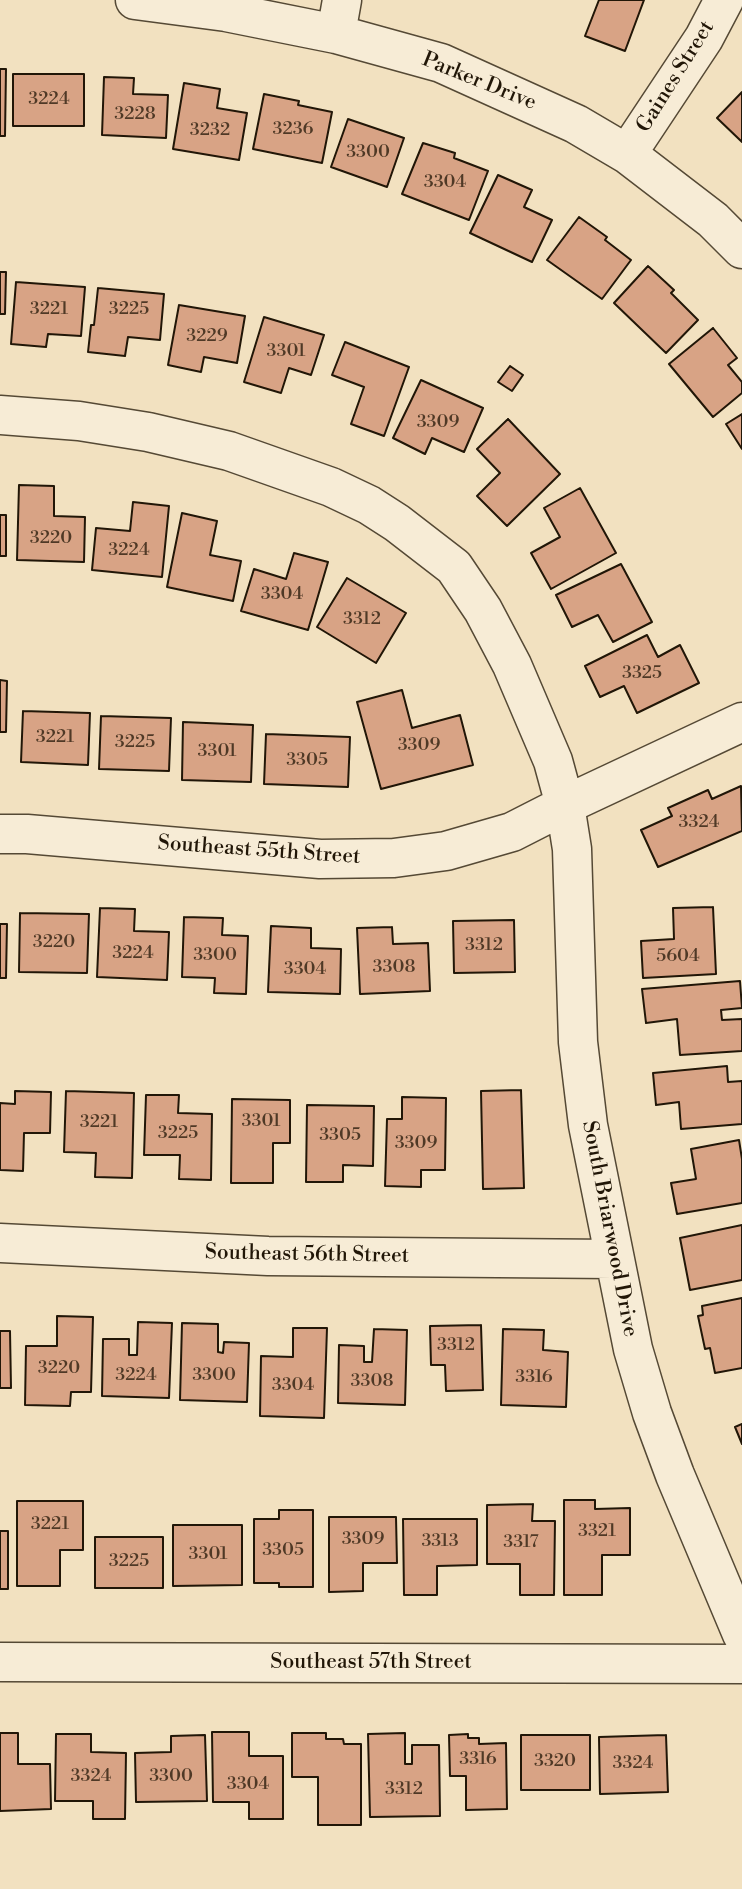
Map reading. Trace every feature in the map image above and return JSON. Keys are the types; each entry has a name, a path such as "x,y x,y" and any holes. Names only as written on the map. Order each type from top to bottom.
{"street":[{"name":"Parker Drive","path":"135,0 226,12 339,17 576,124 627,154 693,204 742,248"},
{"name":"Gaines Street","path":"627,154 704,37 724,0"},
{"name":"South Briarwood Drive","path":"0,415 106,425 148,432 229,451 331,487 369,505 397,523 454,567 483,610 512,665 553,761 565,805 572,849 578,1042 588,1125 633,1349 652,1413 742,1634"},
{"name":"Southeast 55th Street","path":"0,834 27,834 320,859 394,858 446,851 512,832 742,722"},
{"name":"Southeast 56th Street","path":"0,1243 268,1256 614,1259"},
{"name":"Southeast 57th Street","path":"0,1662 742,1664"}],"building":[{"path":"599,0 644,0 625,51 585,36"},
{"path":"0,69 6,69 5,136 0,136"},
{"path":"13,74 84,74 84,126 13,126"},
{"path":"104,77 134,78 133,94 168,95 166,138 102,135"},
{"path":"184,83 220,89 217,108 247,113 239,160 173,149"},
{"path":"742,92 742,142 717,118"},
{"path":"264,94 299,101 298,105 332,112 322,163 253,149"},
{"path":"348,119 404,138 387,187 331,167"},
{"path":"423,143 455,153 454,158 488,171 469,220 402,194"},
{"path":"498,175 532,190 524,207 552,220 532,262 470,233"},
{"path":"579,217 607,237 605,240 631,260 602,299 547,260"},
{"path":"648,266 674,290 671,293 698,320 666,353 614,303"},
{"path":"0,272 6,272 5,314 0,314"},
{"path":"16,282 85,287 81,336 48,334 46,347 11,344"},
{"path":"98,288 164,294 160,340 128,337 125,356 88,352"},
{"path":"179,305 245,316 237,363 204,357 201,372 168,365"},
{"path":"264,317 324,335 311,375 289,368 281,393 244,382"},
{"path":"713,328 737,358 728,365 742,382 742,393 713,417 669,364"},
{"path":"345,342 409,367 384,436 351,424 364,387 332,375"},
{"path":"510,366 523,375 512,391 498,382"},
{"path":"421,380 483,408 464,452 432,438 425,454 393,438"},
{"path":"742,414 742,449 726,424"},
{"path":"508,419 560,474 507,526 477,496 500,473 477,449"},
{"path":"19,485 54,486 54,516 85,517 84,562 17,560"},
{"path":"580,488 616,553 551,589 531,553 560,537 544,508"},
{"path":"133,502 169,506 162,577 92,570 96,528 130,531"},
{"path":"182,513 217,521 210,555 241,561 233,601 167,587"},
{"path":"0,515 6,515 6,556 0,556"},
{"path":"294,553 328,562 308,630 241,611 254,569 286,579"},
{"path":"621,564 652,622 613,642 598,615 572,627 556,595"},
{"path":"347,578 406,613 376,663 317,627"},
{"path":"647,635 658,657 680,645 699,683 637,713 624,686 600,697 585,666"},
{"path":"0,680 7,681 6,732 0,732"},
{"path":"402,690 412,728 460,715 473,765 381,789 357,702"},
{"path":"23,711 90,713 88,765 21,762"},
{"path":"101,716 171,718 169,771 99,769"},
{"path":"183,722 253,725 251,782 182,780"},
{"path":"266,734 350,737 348,787 264,784"},
{"path":"741,786 742,831 658,867 641,830 672,816 668,808 708,790 712,799"},
{"path":"713,907 716,974 643,978 641,941 674,939 673,908"},
{"path":"100,908 135,909 134,931 169,932 167,980 97,977"},
{"path":"20,913 89,914 87,973 19,972"},
{"path":"184,917 223,918 222,935 248,936 246,994 214,993 215,978 182,977"},
{"path":"514,920 515,972 454,973 453,921"},
{"path":"0,924 7,924 6,978 0,978"},
{"path":"271,926 311,928 311,948 341,949 340,994 268,992"},
{"path":"392,927 393,944 428,943 430,991 360,994 357,928"},
{"path":"740,981 742,1008 721,1010 722,1020 742,1019 742,1051 680,1055 677,1019 646,1023 642,989"},
{"path":"727,1066 728,1082 742,1081 742,1124 681,1129 679,1102 656,1105 653,1073"},
{"path":"521,1090 524,1188 483,1189 481,1091"},
{"path":"15,1091 51,1092 50,1133 24,1133 23,1171 0,1170 0,1103 15,1104"},
{"path":"66,1091 134,1093 132,1178 95,1177 96,1153 64,1152"},
{"path":"146,1095 179,1095 178,1113 212,1114 211,1180 179,1179 180,1155 144,1155"},
{"path":"402,1097 446,1098 445,1170 421,1170 421,1187 385,1186 387,1119 402,1119"},
{"path":"232,1099 290,1100 290,1143 273,1143 273,1183 231,1183"},
{"path":"307,1105 374,1106 373,1166 343,1165 343,1182 306,1182"},
{"path":"739,1140 742,1203 677,1214 671,1183 696,1179 691,1149"},
{"path":"742,1225 742,1280 690,1290 680,1238"},
{"path":"742,1298 742,1368 715,1373 710,1348 705,1349 698,1316 703,1315 702,1306"},
{"path":"57,1316 93,1317 91,1392 71,1392 70,1406 25,1405 26,1346 57,1346"},
{"path":"138,1322 172,1323 169,1398 102,1396 103,1339 129,1339 129,1355 137,1355"},
{"path":"182,1323 218,1324 218,1352 223,1353 224,1342 249,1343 247,1402 180,1400"},
{"path":"481,1325 483,1390 446,1391 445,1365 431,1365 430,1326"},
{"path":"293,1328 327,1328 324,1418 260,1416 261,1356 293,1357"},
{"path":"374,1329 407,1330 405,1405 338,1403 339,1345 364,1346 364,1362 372,1362"},
{"path":"503,1329 544,1330 543,1350 568,1352 566,1407 501,1405"},
{"path":"0,1331 10,1331 11,1388 0,1388"},
{"path":"742,1424 742,1444 735,1427"},
{"path":"564,1500 595,1500 595,1509 630,1508 630,1555 602,1555 602,1595 564,1595"},
{"path":"17,1501 83,1501 83,1550 60,1550 60,1586 17,1586"},
{"path":"533,1504 532,1521 555,1521 554,1595 520,1595 520,1564 487,1564 487,1505"},
{"path":"279,1510 313,1510 313,1587 279,1587 279,1583 254,1583 254,1519 279,1519"},
{"path":"329,1517 396,1517 397,1563 363,1563 363,1591 329,1592"},
{"path":"403,1519 477,1519 477,1565 437,1566 437,1595 404,1595"},
{"path":"173,1525 242,1525 242,1585 173,1586"},
{"path":"0,1531 8,1531 8,1589 0,1589"},
{"path":"95,1537 163,1537 163,1588 95,1588"},
{"path":"212,1732 249,1732 249,1756 283,1756 283,1819 249,1819 249,1802 213,1802"},
{"path":"0,1733 18,1733 18,1764 50,1764 51,1809 0,1811"},
{"path":"292,1733 326,1733 326,1739 343,1739 344,1744 361,1744 361,1825 318,1825 318,1777 292,1777"},
{"path":"405,1733 405,1764 412,1764 412,1745 439,1745 440,1816 370,1817 368,1734"},
{"path":"56,1734 91,1734 91,1752 126,1753 125,1819 93,1819 93,1801 55,1801"},
{"path":"468,1734 468,1738 479,1738 479,1744 506,1743 507,1809 466,1810 466,1776 450,1776 449,1735"},
{"path":"205,1735 207,1801 136,1802 135,1753 171,1752 171,1736"},
{"path":"521,1735 590,1735 590,1790 521,1790"},
{"path":"666,1735 668,1792 600,1794 599,1737"}]}
